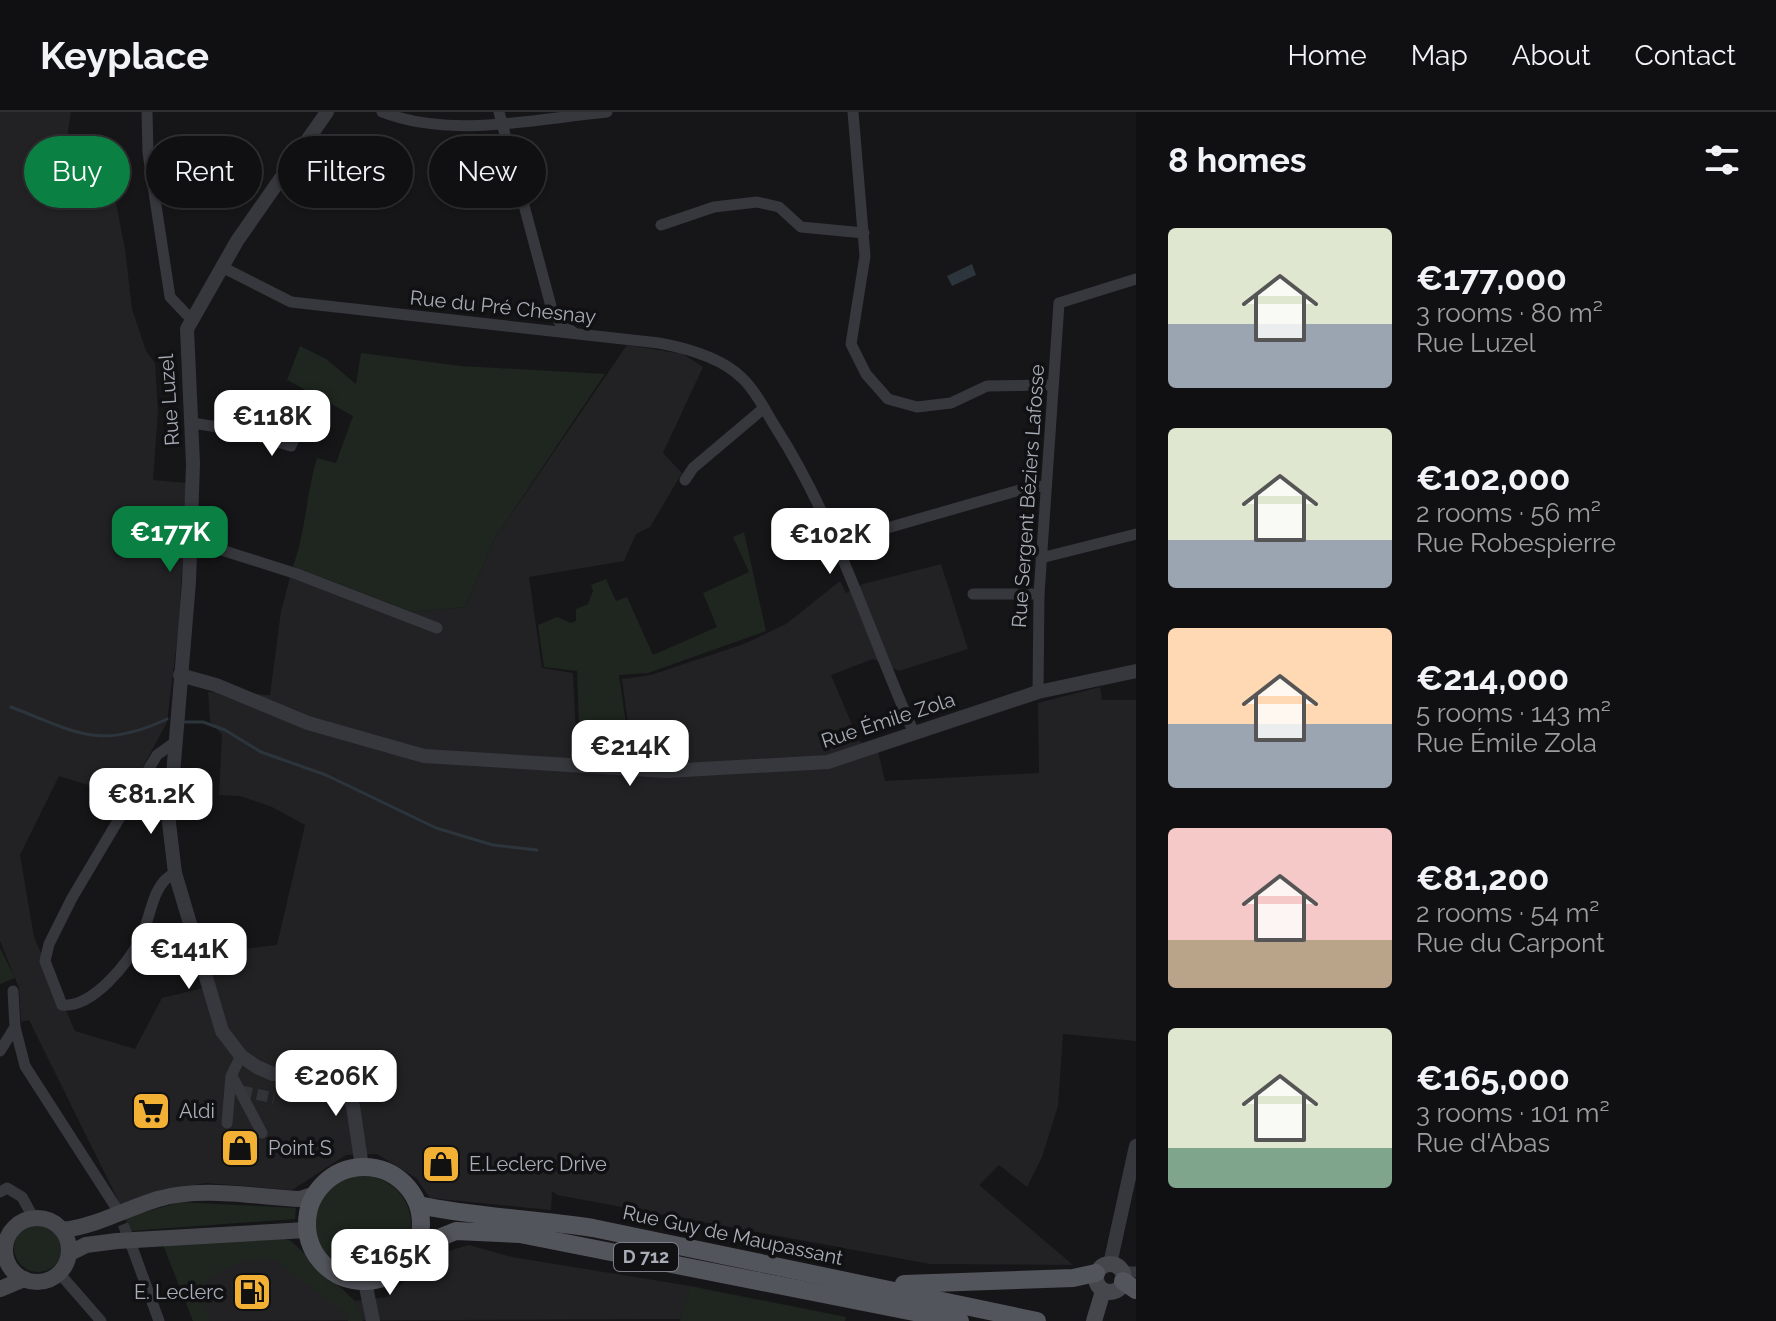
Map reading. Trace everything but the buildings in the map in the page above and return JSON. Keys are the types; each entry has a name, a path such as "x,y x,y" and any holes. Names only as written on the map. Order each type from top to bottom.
{"main road":[{"path":"362,1167 380,1169 396,1177 418,1205 420,1234 416,1247 396,1272 365,1282 348,1280 319,1261 306,1230 308,1211 315,1194 328,1180 344,1171 362,1167"},
{"path":"63,1230 82,1228 160,1198 203,1194 300,1199 315,1194"},
{"name":"Rue Guy de Maupassant","path":"418,1205 457,1213 532,1218 593,1228 1037,1321"},
{"path":"0,1283 6,1228 33,1217 50,1219 63,1230 70,1253"},
{"path":"0,1289 24,1279 45,1281 60,1274 70,1253 86,1245 172,1236 306,1230"},
{"name":"Rue Guy de Maupassant","path":"416,1247 456,1231 520,1234 960,1321"},
{"path":"4,1252 24,1279"},
{"path":"828,1278 920,1286 1118,1278 1094,1320"},
{"path":"877,1303 888,1314 904,1321"}],"street":[{"path":"147,112 148,153 170,297 191,319"},
{"name":"Rue Luzel","path":"241,1056 222,1031 175,873 169,823 190,540 192,423 185,348 191,319 222,267 327,112"},
{"path":"382,112 420,125 500,117 607,112"},
{"path":"853,112 865,256 851,344 866,374 888,399 917,407 934,407 987,386 1052,385"},
{"path":"500,117 552,310 560,323 576,334"},
{"path":"661,225 714,207 757,202 779,207 801,227 864,233"},
{"name":"Rue du Pré Chesnay","path":"222,267 291,302 659,343 697,353 734,371 745,380 764,408 815,496 914,733"},
{"name":"Rue Sergent Béziers Lafosse","path":"1038,692 1035,682 1039,594 1059,303 1136,279"},
{"path":"192,423 237,430 291,446 309,408"},
{"path":"685,480 693,468 764,408"},
{"path":"835,543 1030,487 1046,486"},
{"path":"1041,558 1136,534"},
{"path":"190,540 297,574 437,628"},
{"path":"973,594 1039,594"},
{"name":"Rue Émile Zola","path":"180,675 216,685 308,723 424,756 666,771 828,762 1038,692 1136,671"},
{"path":"174,743 157,755 72,898 49,944 45,961 62,1005 72,1006 90,997 122,966 141,938 160,886 166,877 175,873"},
{"path":"13,991 15,1027 25,1066 117,1209"},
{"path":"0,1051 15,1027"},
{"path":"227,1123 231,1076 241,1056 273,1074 321,1076 344,1087 353,1106 362,1167"},
{"path":"231,1076 262,1133"},
{"path":"1118,1278 1136,1146"},
{"path":"0,1192 7,1188 22,1197 33,1217"},
{"path":"132,1247 159,1321"},
{"path":"60,1274 101,1321"},
{"path":"365,1282 373,1321"}],"shaded area":[{"path":"0,112 71,112 67,136 24,136 24,208 117,208 132,309 146,351 155,363 158,411 153,480 186,483 179,625 167,722 127,797 59,776 20,855 34,937 75,1031 135,1049 162,998 215,985 203,954 277,945 305,825 272,807 240,796 219,795 222,735 210,721 208,692 270,695 281,611 293,566 412,612 465,607 495,538 627,345 683,354 703,367 663,453 682,473 650,527 636,534 624,561 529,577 542,668 573,673 577,757 633,761 622,679 651,675 744,644 786,624 840,581 846,593 863,584 941,564 968,649 899,671 873,659 831,675 859,741 878,751 885,781 1039,773 1038,703 1100,687 1102,700 1136,700 1136,1041 1063,1034 1058,1106 1042,1157 1027,1187 999,1165 979,1185 1073,1265 930,1264 557,1195 552,1191 551,1210 430,1198 416,1178 377,1154 346,1155 292,1190 205,1183 147,1195 121,1206 29,1020 21,1022 19,988 0,941"},
{"path":"972,264 976,275 952,286 947,276"},
{"path":"300,346 326,359 356,384 361,353 461,366 605,374 495,538 465,607 412,612 293,566 317,458 336,463 353,416 287,380"},
{"path":"744,532 766,631 648,673 619,675 631,759 580,756 577,671 544,667 538,625 557,617 571,623 576,621 576,609 588,604 593,591 591,585 606,579 616,601 627,597 653,655 717,627 703,593 749,572 733,537"},
{"path":"0,948 15,978 0,984"},
{"path":"363,1176 382,1179 397,1190 408,1205 411,1224 408,1243 397,1258 382,1269 363,1272 344,1269 329,1258 318,1243 315,1224 318,1205 329,1190 344,1179"},
{"path":"180,1202 296,1208 295,1219 130,1231 125,1218"},
{"path":"38,1224 55,1231 62,1248 55,1265 38,1272 21,1265 14,1248 21,1231"},
{"path":"279,1237 291,1241 354,1300 363,1321 348,1321 348,1316 276,1260 255,1259 233,1265 206,1282 199,1290 210,1321 193,1321 163,1245"},
{"path":"469,1245 512,1257 690,1286 682,1319 202,1321 178,1257 274,1249 345,1302 386,1297 434,1255"},
{"path":"690,1286 846,1317 845,1321 680,1321"}],"waterway":[{"path":"11,707 71,730 105,736 143,729 167,719"},
{"path":"185,722 203,722 225,730 261,752 326,775 436,828 493,845 537,850"}],"tunnel":[{"path":"241,1091 274,1098"},
{"path":"117,1209 132,1247"}],"place":[{"name":"Aldi","path":"151,1111"},
{"name":"Point S","path":"240,1148"},
{"name":"E.Leclerc Drive","path":"441,1164"},
{"name":"E. Leclerc","path":"252,1292"}]}
